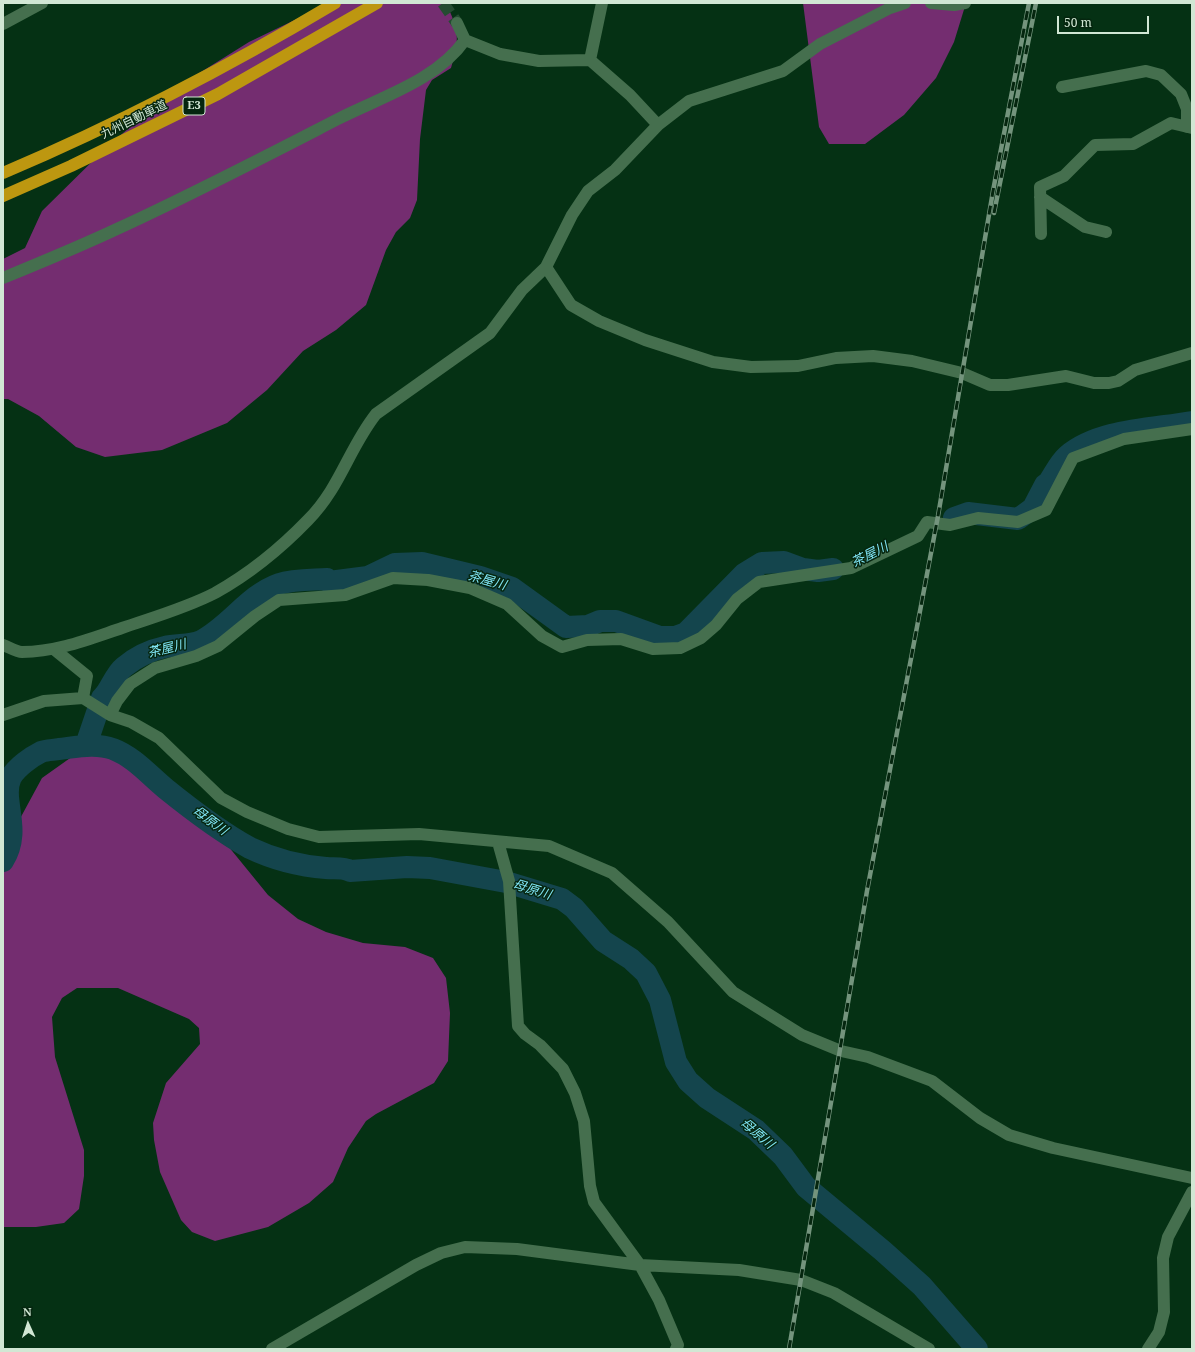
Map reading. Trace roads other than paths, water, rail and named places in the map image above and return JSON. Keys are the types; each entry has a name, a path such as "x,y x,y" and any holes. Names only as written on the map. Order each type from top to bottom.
{"highway":[{"name":"九州自動車道","path":"3,173 62,148 140,111 209,75 335,3"},
{"name":"九州自動車道","path":"3,196 78,163 218,94 377,3"}],"street":[{"path":"3,24 42,3"},
{"path":"590,60 602,3"},
{"path":"3,645 20,652 55,650 185,607 216,592 276,550 309,520 333,490 364,430 376,414 490,332 522,290 546,267 572,214 588,191 615,170 658,125 689,101 783,71 820,44 890,8 905,3"},
{"path":"931,3 954,5 965,3"},
{"path":"458,23 464,40 500,54 539,61 590,60 630,95 658,125"},
{"path":"3,278 118,229 417,81 455,54 464,40"},
{"path":"1041,234 1040,186 1064,176 1095,145 1133,144 1171,123 1189,127 1187,109 1181,94 1161,76 1146,71 1062,87"},
{"path":"1040,197 1084,227 1106,232"},
{"path":"546,267 571,305 599,321 645,340 705,359 751,367 798,366 836,358 873,356 912,361 962,373 990,385 1008,385 1066,376 1094,383 1109,383 1118,381 1135,370 1192,353"},
{"path":"110,715 117,701 130,684 155,668 196,656 218,646 255,616 279,600 345,595 393,578 428,580 470,588 507,604 542,636 562,647 587,640 620,639 653,649 680,648 701,638 711,629 737,599 759,582 851,568 918,536 927,522 950,525 978,518 1018,522 1046,510 1073,458 1124,439 1192,429"},
{"path":"55,650 87,676 83,698"},
{"path":"3,715 44,701 83,698 110,715 131,722 159,738 221,798 247,812 288,829 319,837 419,834 549,846 612,873 668,922 733,992 802,1035 841,1051 868,1057 905,1069 932,1081 980,1118 1009,1135 1053,1148 1192,1178"},
{"path":"498,842 509,881 518,1026 525,1034 540,1045 563,1069 575,1093 584,1121 590,1186 594,1202 640,1265 659,1300 678,1345 676,1349"},
{"path":"1148,1349 1159,1332 1164,1312 1164,1258 1168,1237 1192,1192"},
{"path":"272,1349 416,1265 441,1253 465,1247 517,1249 640,1265 739,1270 801,1280 834,1293 929,1349"}],"waterway":[{"name":"茶屋川","path":"954,518 968,513 1018,519 1033,508 1045,485 1048,483 1062,462 1067,456 1080,447 1094,440 1110,435 1192,422"},
{"name":"茶屋川","path":"86,745 102,698 124,667 144,654 154,650 170,646 192,644 201,641 221,627 258,595 285,582 327,579 329,582 368,577 395,564 422,563 480,577 512,588 566,627 588,626 600,621 616,621 660,637 675,637 686,633 744,574 762,563 784,562 803,569 818,571 833,569"},
{"name":"母原川","path":"3,861 9,849 11,838 8,786 14,773 29,759 43,751 100,746 121,752 186,805 228,835 250,848 278,859 307,866 350,871 407,867 430,868 506,882 562,899 574,908 603,941 631,959 646,973 660,1000 676,1062 688,1081 707,1098 756,1130 783,1156 806,1187 883,1251 922,1286 977,1349"}],"tunnel":[{"path":"443,3 457,23"}],"railway":[{"path":"789,1349 867,891 938,516 993,191 1029,3"},
{"path":"994,213 1036,3"}]}
